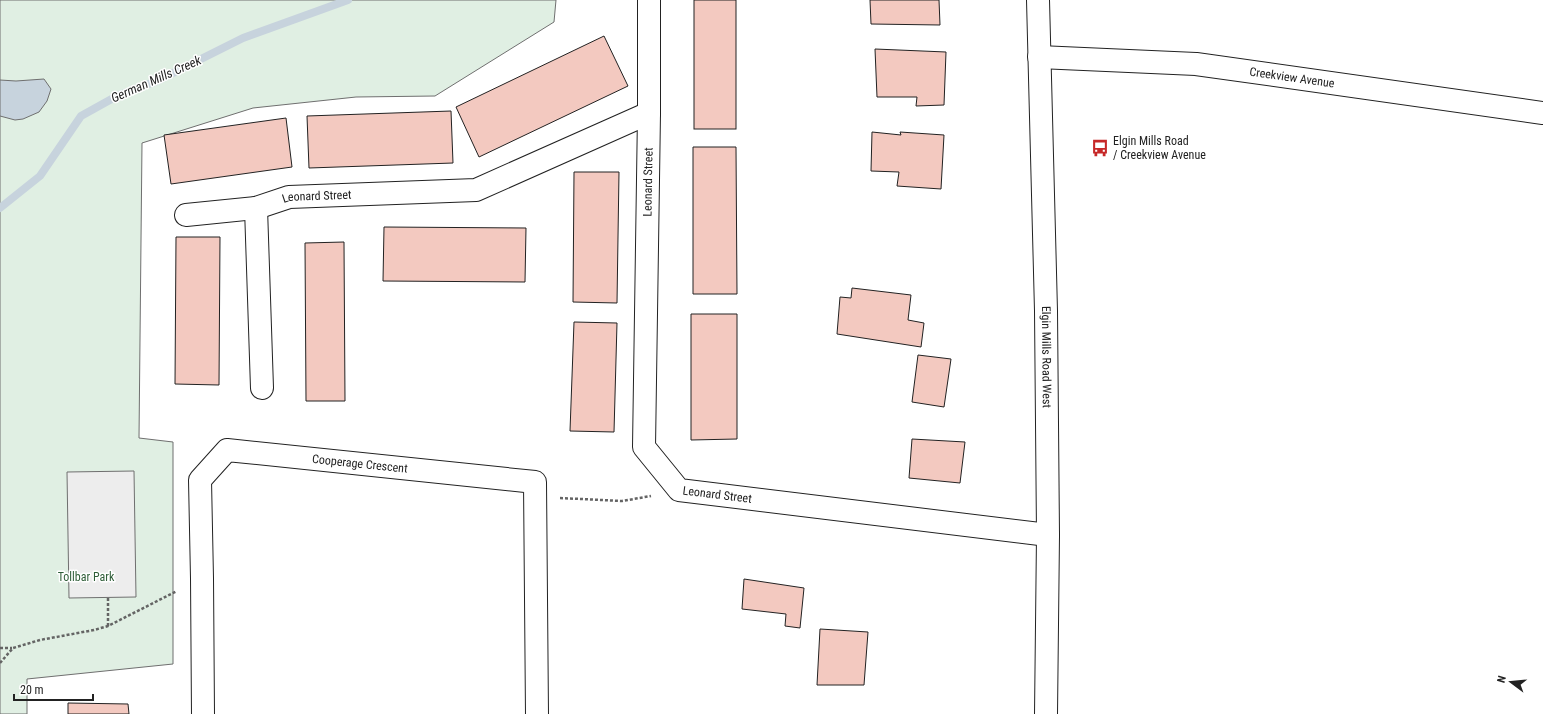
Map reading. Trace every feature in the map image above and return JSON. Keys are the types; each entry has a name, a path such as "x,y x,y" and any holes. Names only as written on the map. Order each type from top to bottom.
{"street":[{"name":"Leonard Street","path":"649,0 649,113 644,447 678,490 1048,535"},
{"name":"Elgin Mills Road West","path":"1038,0 1046,311 1048,535 1046,714"},
{"name":"Creekview Avenue","path":"1039,58 1196,64 1543,114"},
{"name":"Leonard Street","path":"186,214 256,208 289,197 476,190 649,113"},
{"path":"256,208 262,388"},
{"name":"Cooperage Crescent","path":"203,714 200,480 227,450 535,482 537,714"}],"path":[{"path":"559,504 560,497 622,502 678,490"},
{"path":"0,648 13,648 40,640 108,626 202,578"},
{"path":"108,598 108,626"},
{"path":"0,663 13,648"}],"green space":[{"name":"Tollbar Park","path":"0,0 556,0 554,22 435,96 356,97 253,108 142,143 139,438 173,442 173,664 27,679 27,714 0,714"}],"shaded area":[{"path":"44,79 51,89 47,101 39,112 23,119 15,120 0,116 0,80 16,81"},
{"path":"134,471 136,597 69,598 67,472"}],"building":[{"path":"694,0 736,0 736,129 694,129"},
{"path":"870,0 939,0 940,25 871,24"},
{"path":"604,36 628,86 479,157 456,107"},
{"path":"875,49 946,52 944,105 916,106 917,97 877,97"},
{"path":"451,111 453,163 309,168 307,116"},
{"path":"286,118 292,167 171,184 164,135"},
{"path":"872,132 901,135 900,132 944,135 941,189 897,186 899,172 871,171"},
{"path":"693,147 736,147 737,294 693,294"},
{"path":"574,172 619,172 617,303 573,302"},
{"path":"384,227 526,228 525,282 383,281"},
{"path":"176,237 220,237 219,385 175,384"},
{"path":"344,242 345,401 306,401 305,243"},
{"path":"852,288 911,295 908,320 924,323 921,347 837,334 840,297 851,298"},
{"path":"691,314 737,314 737,439 691,440"},
{"path":"574,322 617,323 614,432 570,431"},
{"path":"918,355 951,359 944,407 912,402"},
{"path":"912,439 965,442 960,483 909,478"},
{"path":"744,579 804,588 800,628 785,626 786,614 742,609"},
{"path":"820,629 868,632 864,685 817,685"},
{"path":"68,703 128,704 129,714 68,714"}],"waterway":[{"name":"German Mills Creek","path":"0,208 40,176 81,116 117,96 157,81 243,38 348,0"}],"place":[{"name":"Elgin Mills Road / Creekview Avenue","path":"1100,148"}]}
